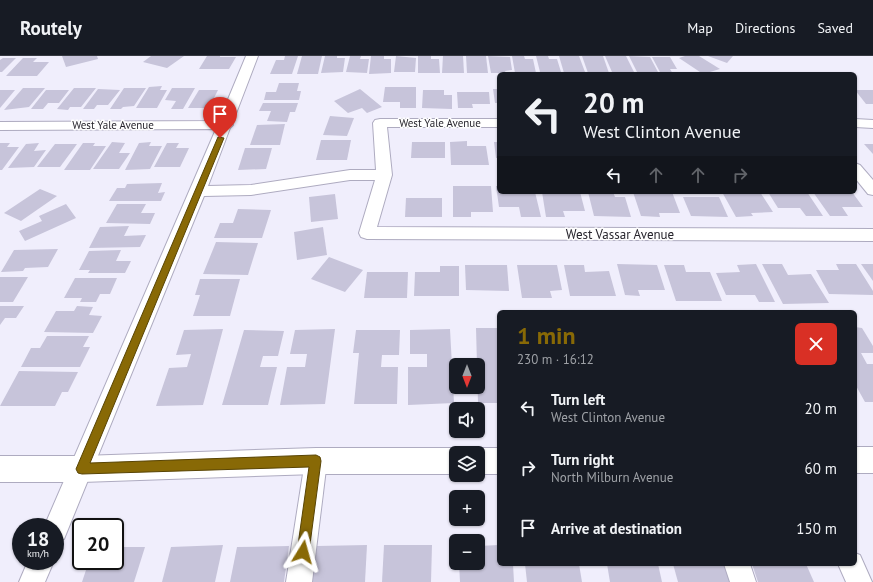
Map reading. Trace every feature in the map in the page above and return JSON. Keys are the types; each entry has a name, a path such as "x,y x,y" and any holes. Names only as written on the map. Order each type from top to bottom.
{"main road":[{"path":"857,460 873,460"},
{"path":"0,469 82,469 316,461 449,461"},
{"path":"485,461 497,461"}],"street":[{"path":"60,518 226,125 252,56"},
{"name":"West Yale Avenue","path":"384,175 380,123 497,123"},
{"path":"857,124 873,124"},
{"name":"West Yale Avenue","path":"0,126 226,125"},
{"path":"857,170 873,190"},
{"path":"198,191 251,190 332,177 350,175 384,175"},
{"name":"West Vassar Avenue","path":"384,175 367,233 873,235"},
{"path":"299,582 316,461"},
{"path":"738,566 743,582"},
{"path":"852,566 859,582"},
{"path":"32,582 38,570"}],"building":[{"path":"62,56 97,56 98,59 66,67"},
{"path":"151,56 184,56 167,68 143,62"},
{"path":"207,56 236,57 229,69 199,69"},
{"path":"285,56 298,56 292,74 270,74 276,60 284,60"},
{"path":"302,56 322,56 318,74 297,74"},
{"path":"325,56 345,58 343,72 321,73"},
{"path":"350,56 361,56 360,59 369,59 367,73 346,72"},
{"path":"371,56 384,56 384,59 391,59 391,73 369,74"},
{"path":"396,56 416,58 415,72 394,72"},
{"path":"418,56 431,56 431,59 439,59 440,73 418,73"},
{"path":"443,56 463,56 464,73 442,73"},
{"path":"466,56 486,56 488,73 467,73"},
{"path":"488,56 510,57 512,70 491,73"},
{"path":"512,56 524,56 525,59 533,59 536,72 515,72"},
{"path":"536,56 548,56 549,59 557,59 561,72 540,72"},
{"path":"559,56 579,56 585,72 564,72"},
{"path":"582,56 603,56 609,72 588,72"},
{"path":"605,56 626,56 634,72 612,72"},
{"path":"629,56 650,57 658,72 637,72"},
{"path":"685,56 699,56 720,69 710,72 700,72 679,58"},
{"path":"708,56 733,56 727,63"},
{"path":"652,57 670,57 677,69 670,69 672,72 660,72"},
{"path":"3,58 16,58 2,72 0,72 0,60"},
{"path":"23,58 37,58 33,62 49,62 37,76 6,76"},
{"path":"279,83 299,83 297,91 301,91 299,100 264,100 266,92 276,92"},
{"path":"162,86 160,90 167,90 157,108 136,108 149,87"},
{"path":"385,87 416,87 416,108 400,108 400,102 383,102"},
{"path":"23,88 45,88 29,107 4,110"},
{"path":"74,88 96,88 81,107 70,107 68,110 57,109"},
{"path":"124,88 146,88 134,106 123,107 121,109 110,109"},
{"path":"172,88 195,88 183,109 171,109 176,101 165,100"},
{"path":"98,89 120,90 108,105 97,105 94,109 83,109"},
{"path":"360,89 382,107 367,113 362,108 348,113 334,101"},
{"path":"493,89 497,89 497,103 495,103"},
{"path":"0,90 15,90 0,108"},
{"path":"46,90 69,90 59,103 48,103 43,109 31,109"},
{"path":"199,90 218,90 209,108 188,108"},
{"path":"423,90 444,90 444,95 452,95 452,109 422,108"},
{"path":"857,90 873,90 873,104 866,104 857,93"},
{"path":"457,92 489,92 490,104 472,104 473,108 458,108"},
{"path":"263,103 298,103 295,112 290,112 287,122 267,121 271,111 259,111"},
{"path":"330,116 354,118 347,136 323,135"},
{"path":"285,124 280,145 250,145 257,125"},
{"path":"321,140 351,140 347,160 316,160"},
{"path":"467,141 467,146 486,146 489,165 451,165 450,142"},
{"path":"112,142 125,143 119,153 130,153 119,169 93,169"},
{"path":"151,142 149,146 162,146 150,169 125,170 139,143"},
{"path":"412,142 445,142 445,158 411,158"},
{"path":"494,142 497,142 496,158"},
{"path":"0,143 10,143 7,147 19,147 2,170 0,170"},
{"path":"39,143 34,151 46,150 34,167 8,168 26,144"},
{"path":"83,143 95,143 93,146 106,146 90,170 64,170"},
{"path":"167,143 179,143 176,148 189,148 180,167 154,167"},
{"path":"55,144 77,144 60,167 37,167"},
{"path":"864,144 873,144 873,154"},
{"path":"245,148 272,148 266,169 238,170"},
{"path":"162,183 158,193 165,192 161,201 109,201 117,188 125,188 127,184"},
{"path":"453,186 491,186 493,212 471,212 471,217 453,217"},
{"path":"40,189 57,196 21,221 4,213"},
{"path":"335,194 338,219 311,222 309,197"},
{"path":"497,194 535,194 541,217 521,217 519,207 499,207"},
{"path":"542,194 581,194 585,211 563,211 565,217 546,217"},
{"path":"588,194 614,194 615,197 625,197 631,217 594,216"},
{"path":"634,194 673,194 680,213 659,213 660,217 641,216"},
{"path":"723,194 761,194 773,212 751,213 753,216 736,217"},
{"path":"769,194 808,194 823,216 806,216 800,208 778,208"},
{"path":"814,194 853,194 863,207 842,207 848,216 830,216"},
{"path":"683,197 719,197 728,217 691,216"},
{"path":"406,198 442,198 442,217 405,217"},
{"path":"66,204 76,218 25,241 19,231 42,221 39,216"},
{"path":"117,204 146,204 141,213 155,213 150,224 106,223"},
{"path":"238,209 271,210 262,238 214,238 220,223 233,223"},
{"path":"129,226 124,236 146,235 140,247 89,248 100,227"},
{"path":"323,227 327,255 297,260 294,232"},
{"path":"216,242 258,243 248,275 203,274"},
{"path":"58,249 48,267 25,268 23,271 1,272 14,250"},
{"path":"121,250 116,261 131,261 125,273 88,273 90,270 79,270 89,251"},
{"path":"329,257 363,270 345,292 311,279"},
{"path":"617,264 657,265 665,290 638,290 640,296 625,295"},
{"path":"756,264 775,302 759,302 755,295 726,295 716,273 740,272 737,265"},
{"path":"762,264 782,264 788,275 811,274 829,303 783,304"},
{"path":"836,264 856,264 873,291 873,295 829,294 816,270 839,270"},
{"path":"861,264 873,264 873,281"},
{"path":"465,265 507,265 509,291 466,290"},
{"path":"517,265 557,265 562,290 550,291 552,298 522,298"},
{"path":"564,265 584,265 585,272 609,271 616,296 570,296"},
{"path":"664,265 684,265 686,272 710,272 722,301 676,301"},
{"path":"440,266 459,266 459,296 414,296 415,272 440,272"},
{"path":"367,272 408,272 407,298 364,298"},
{"path":"0,277 28,277 13,302 0,302"},
{"path":"75,278 117,278 110,294 100,294 96,302 80,302 82,298 64,298"},
{"path":"200,279 240,279 230,316 193,316 200,295 195,295"},
{"path":"0,306 24,306 16,318 5,318 0,325"},
{"path":"77,306 93,307 89,315 102,316 93,333 44,332 56,311 74,311"},
{"path":"857,327 862,328 873,346 873,353 861,353 867,364 873,364 873,402 865,402 857,388"},
{"path":"476,328 497,328 497,403 478,402 478,394 485,394 485,358 477,358"},
{"path":"223,329 203,405 156,406 169,368 187,367 191,354 176,355 184,330"},
{"path":"335,329 325,404 280,405 287,367 305,367 307,354 290,354 295,330"},
{"path":"450,329 452,358 449,358 449,394 454,394 454,402 408,405 408,367 427,367 427,354 410,354 410,330"},
{"path":"244,330 284,331 278,356 263,356 260,367 277,367 268,405 222,405"},
{"path":"356,330 400,330 399,355 382,355 381,367 398,367 397,404 354,404 359,353 353,353"},
{"path":"47,336 89,336 83,347 90,347 80,367 21,367 31,348 40,348"},
{"path":"19,371 78,372 68,392 62,392 55,406 0,406"},
{"path":"223,545 215,582 162,582 171,547"},
{"path":"367,545 365,582 312,582 317,546"},
{"path":"384,545 432,545 431,582 382,582"},
{"path":"497,545 497,566 513,566 514,582 460,582 459,570 485,570 485,546"},
{"path":"289,546 284,582 230,582 237,547"},
{"path":"124,547 145,547 134,582 82,582 86,570 124,570"},
{"path":"525,566 579,566 582,582 527,582"},
{"path":"607,566 658,566 662,582 610,582"},
{"path":"674,566 726,566 731,582 678,582"},
{"path":"753,566 807,566 814,582 758,582"}],"route":[{"path":"220,138 82,469 316,461 303,552"}]}
